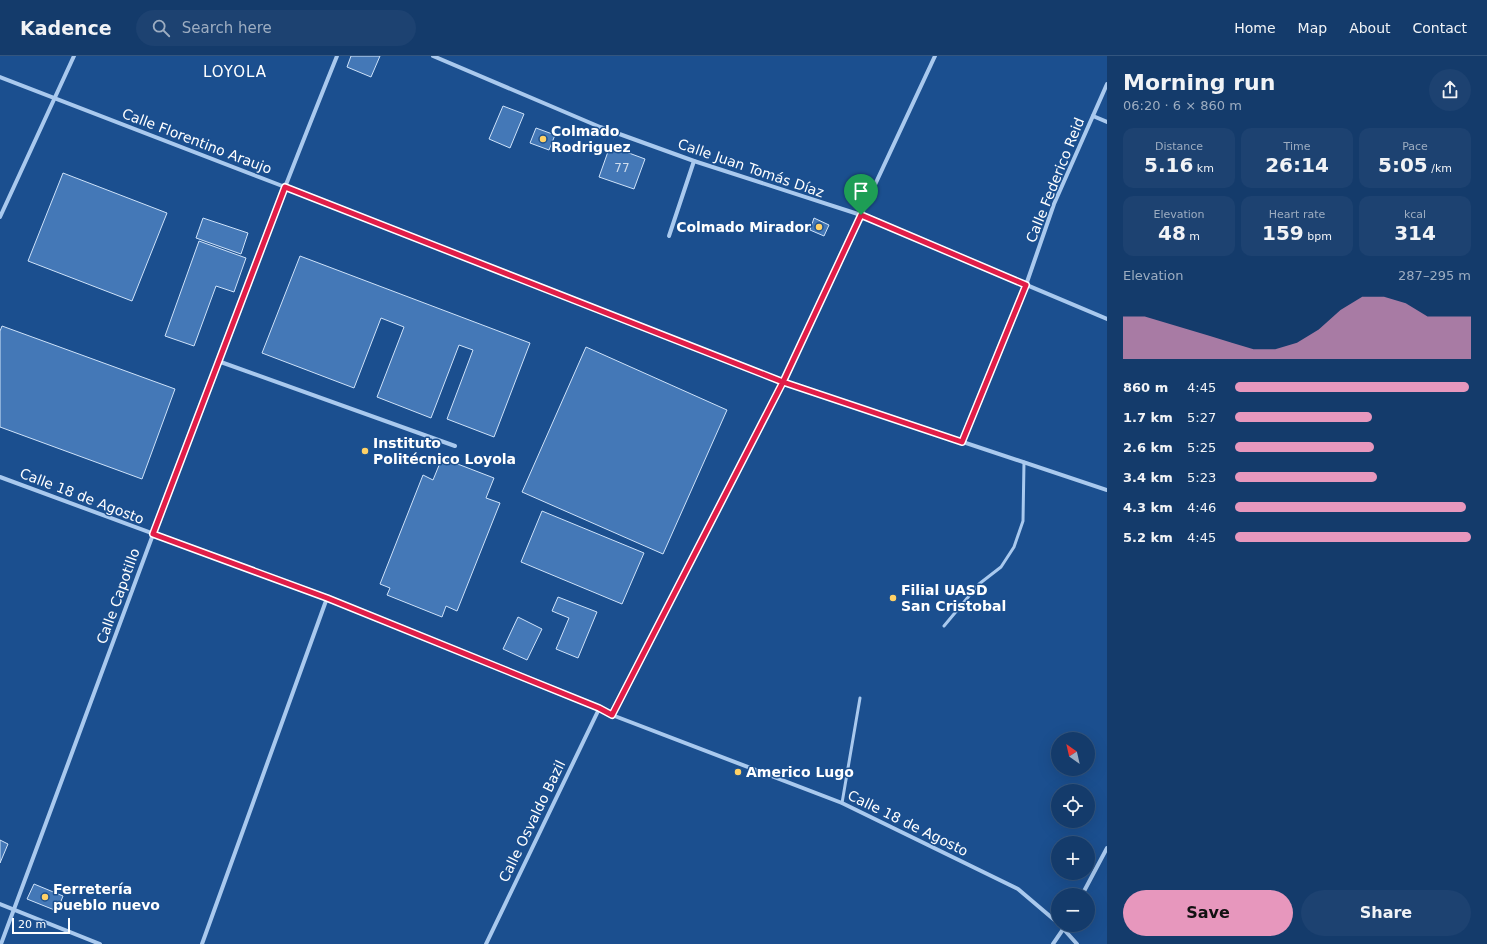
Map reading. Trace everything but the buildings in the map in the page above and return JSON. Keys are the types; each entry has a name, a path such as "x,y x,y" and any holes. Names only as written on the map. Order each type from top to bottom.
{"street":[{"path":"0,217 74,56"},
{"name":"Calle Capotillo","path":"1,944 218,361 285,187 338,56"},
{"name":"Calle Juan Tomás Díaz","path":"433,56 600,126 694,161 861,215 1107,319"},
{"path":"612,715 783,382 935,56"},
{"name":"Calle Florentino Araujo","path":"0,77 783,382 1107,490"},
{"name":"Calle Federico Reid","path":"962,442 1026,285 1054,204 1107,84"},
{"path":"1093,116 1107,122"},
{"path":"669,236 694,161"},
{"path":"218,361 455,446"},
{"name":"Calle 18 de Agosto","path":"0,477 327,598 599,708 612,715 842,803 1018,889 1051,916"},
{"path":"202,944 327,598"},
{"name":"Calle Osvaldo Bazil","path":"486,944 599,708"},
{"path":"1086,888 1107,848"},
{"path":"0,904 100,944"},
{"path":"1053,944 1059,932"},
{"name":"Calle 18 de Agosto","path":"1068,932 1077,944"}],"lane":[{"path":"944,626 979,584 1001,567 1014,547 1023,521 1024,462"},
{"path":"842,803 860,698"}],"place":[{"name":"Colmado Rodriguez","path":"543,139"},
{"name":"Colmado Mirador","path":"819,227"},
{"name":"Instituto Politécnico Loyola","path":"365,451"},
{"name":"Filial UASD San Cristobal","path":"893,598"},
{"name":"Americo Lugo","path":"738,772"},
{"name":"Ferretería pueblo nuevo","path":"45,897"}],"district":[{"name":"LOYOLA","path":"235,72"}],"route":[{"path":"861,215 783,382 285,187 153,534 327,598 599,708 612,715 783,382 962,442 1026,285 861,215"}]}
